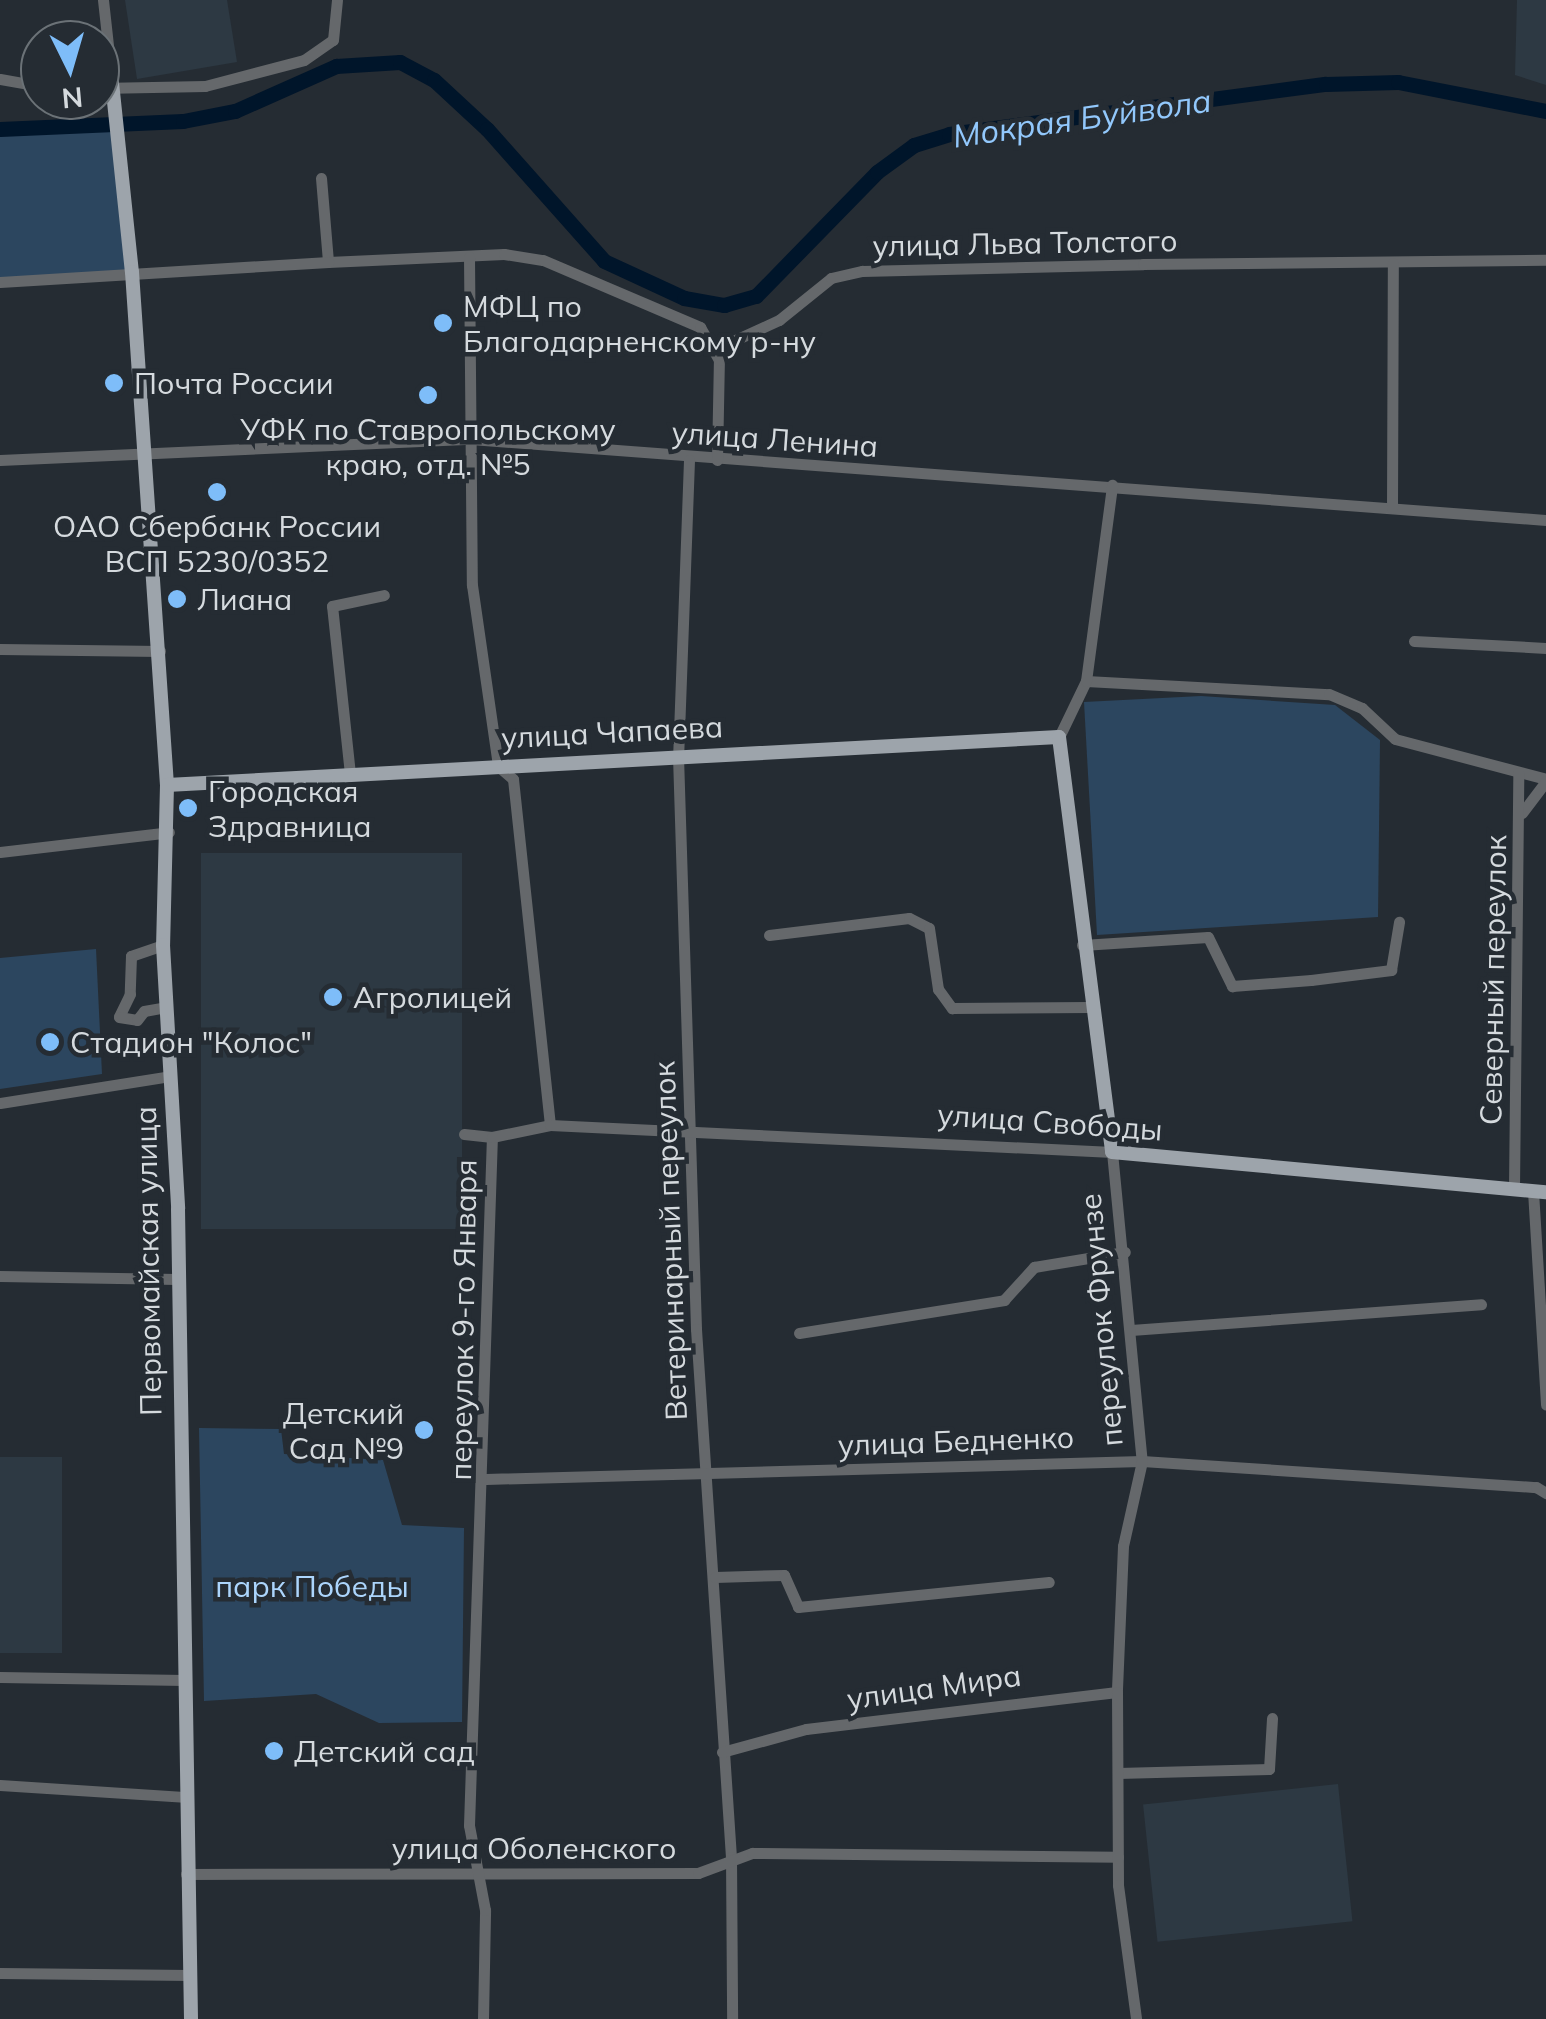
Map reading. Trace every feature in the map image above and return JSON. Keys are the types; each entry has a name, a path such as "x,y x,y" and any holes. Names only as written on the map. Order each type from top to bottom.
{"main road":[{"name":"Первомайская улица","path":"114,120 132,272 167,784 163,946 177,1280 191,2019"},
{"name":"улица Чапаева","path":"167,784 1059,737"},
{"name":"переулок Фрунзе","path":"1059,737 1082,945 1112,1152"},
{"name":"улица Свободы","path":"1112,1152 1540,1191"}],"street":[{"path":"120,92 205,86 304,60 333,40 337,0"},
{"path":"321,178 328,262"},
{"path":"0,282 132,272 516,255 606,284 700,327 719,360 717,460"},
{"path":"470,257 472,585 498,766 513,779 550,1126"},
{"name":"улица Льва Толстого","path":"719,360 732,341 779,320 831,278 862,271 1546,260"},
{"path":"1392,508 1393,263"},
{"name":"улица Ленина","path":"0,460 471,439 689,460 1112,485 1546,520"},
{"name":"Ветеринарный переулок","path":"689,460 678,756 694,1128 703,1474 715,1577 731,1858 732,2019"},
{"path":"1059,737 1086,681 1112,485"},
{"path":"350,774 332,606 384,594"},
{"path":"1414,641 1546,648"},
{"path":"0,649 160,650"},
{"path":"1086,681 1329,694 1362,708 1395,739 1546,780 1522,813"},
{"name":"Северный переулок","path":"1514,1188 1522,813 1518,773"},
{"path":"0,852 168,832"},
{"path":"769,935 910,918 929,928 938,989 952,1008 1090,1007"},
{"path":"1082,945 1208,937 1232,986 1391,970 1399,922"},
{"path":"163,946 132,956 130,994 118,1018 137,1020 144,1012 166,1006"},
{"path":"0,1103 170,1076"},
{"name":"улица Свободы","path":"550,1126 694,1128 1112,1152"},
{"name":"переулок 9-го Января","path":"482,2019 485,1910 469,1825 486,1479 492,1136 550,1126"},
{"path":"464,1134 492,1136"},
{"name":"переулок Фрунзе","path":"1112,1152 1125,1252 1142,1461 1123,1546 1118,1692 1118,1857 1136,2019"},
{"path":"1540,1191 1546,1405"},
{"path":"799,1333 1004,1300 1034,1267 1125,1252"},
{"path":"0,1276 177,1280"},
{"path":"1131,1330 1481,1304"},
{"name":"улица Бедненко","path":"486,1479 1142,1461 1536,1487 1546,1493"},
{"path":"715,1577 784,1575 798,1607 1048,1582"},
{"path":"0,1677 184,1680"},
{"name":"улица Мира","path":"722,1752 758,1740 949,1708 1118,1692"},
{"path":"1118,1773 1269,1769 1272,1718"},
{"path":"0,1785 184,1797"},
{"name":"улица Оболенского","path":"186,1874 698,1873 731,1858 1118,1857"},
{"path":"0,1972 190,1974"}],"shaded area":[{"path":"125,0 227,0 237,62 137,79"},
{"path":"1517,0 1546,0 1546,85 1515,75"},
{"name":"Агролицей","path":"201,853 462,853 462,1229 201,1229"},
{"path":"0,1457 62,1457 62,1653 0,1653"},
{"path":"1338,1784 1352,1921 1157,1942 1143,1804"}],"green space":[{"path":"111,129 129,270 0,279 0,134"},
{"path":"1201,696 1335,705 1380,740 1378,917 1097,935 1084,702"},
{"name":"Стадион \"Колос\"","path":"96,949 102,1074 0,1089 0,958"},
{"name":"парк Победы","path":"199,1428 281,1429 284,1454 383,1460 402,1525 464,1528 462,1722 379,1723 316,1694 204,1701"}],"waterway":[{"name":"Мокрая Буйвола","path":"0,129 183,121 235,111 336,66 400,62 434,80 487,129 604,261 684,298 724,305 756,296 877,172 914,145 949,134 1326,84 1398,82 1546,111"}],"place":[{"name":"МФЦ по Благодарненскому р-ну","path":"443,323"},
{"name":"Почта России","path":"114,383"},
{"name":"УФК по Ставропольскому краю, отд. №5","path":"428,395"},
{"name":"ОАО Сбербанк России ВСП 5230/0352","path":"217,492"},
{"name":"Лиана","path":"177,599"},
{"name":"Городская Здравница","path":"188,808"},
{"name":"Агролицей","path":"333,997"},
{"name":"Стадион \"Колос\"","path":"50,1042"},
{"name":"Детский Сад №9","path":"424,1430"},
{"name":"Детский сад","path":"274,1751"}]}
